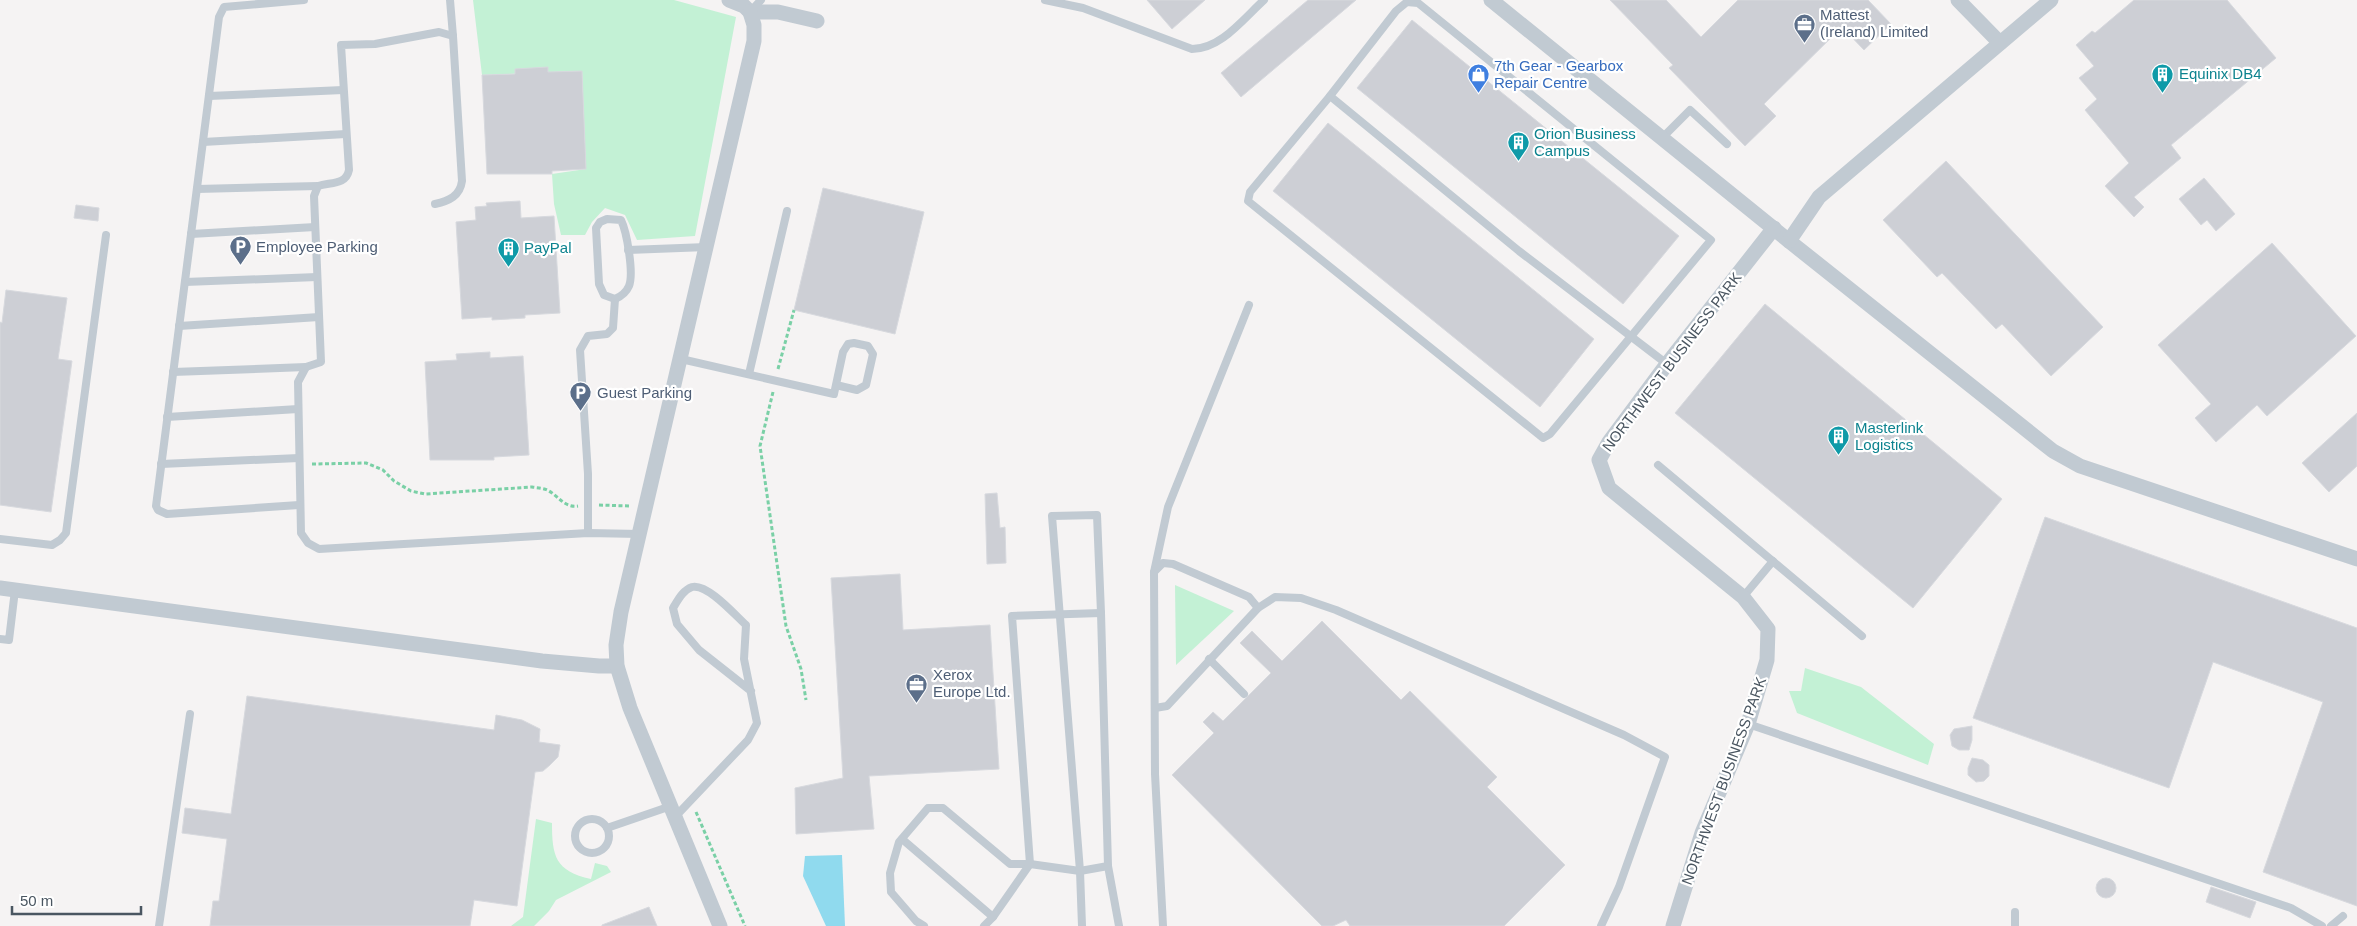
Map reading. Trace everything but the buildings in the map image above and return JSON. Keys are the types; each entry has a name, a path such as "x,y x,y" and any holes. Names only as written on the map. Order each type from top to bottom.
{"street":[{"path":"720,926 630,708 617,666 616,645 620,620 754,41 754,25 750,12 744,6 729,0"},
{"path":"1491,0 2000,410 2067,458 2080,466 2357,560"},
{"path":"1958,0 2000,43"},
{"path":"1789,241 1819,197 2051,0"},
{"path":"750,12 778,12 817,21"},
{"name":"NORTHWEST BUSINESS PARK","path":"1673,926 1702,833 1748,724 1767,660 1768,629 1743,597 1609,488 1602,475 1599,460 1608,442 1666,364 1774,228"},
{"path":"0,588 542,661 617,666"}],"lane":[{"path":"299,505 167,514 162,513 156,506 219,17 224,7 304,0"},
{"path":"435,204 447,201 456,195 461,189 462,181 450,0"},
{"path":"750,12 760,0"},
{"path":"1045,0 1083,8 1192,49 1202,49 1216,44 1264,0"},
{"path":"1083,8 1088,0"},
{"path":"1407,2 1418,3 1711,240 1632,338 1550,434 1543,438 1248,201 1250,192 1330,96 1396,11 1407,2"},
{"path":"197,189 318,186 344,182 348,178 349,170 341,45 375,44 439,32 453,36"},
{"path":"209,96 343,90"},
{"path":"1330,96 1519,251 1666,364"},
{"path":"1662,138 1690,110 1727,144"},
{"path":"203,142 346,134"},
{"path":"173,372 306,367 321,362 314,196 318,186"},
{"path":"749,374 787,211"},
{"path":"607,219 621,220 626,229 628,250 630,284 624,295 615,299 604,295 599,284 596,228 600,222 607,219"},
{"path":"191,234 315,227"},
{"path":"0,539 52,544 60,540 66,533 106,235"},
{"path":"628,250 707,247"},
{"path":"185,282 317,277"},
{"path":"588,533 580,350 588,336 607,334 613,328 615,299"},
{"path":"1163,926 1155,774 1154,572 1168,508 1249,305"},
{"path":"179,326 319,317"},
{"path":"681,358 834,394 836,385 845,348 854,343 868,346 873,354 866,385 857,390 836,385"},
{"path":"306,367 298,382 299,505 301,533 308,543 319,549 588,533 640,534"},
{"path":"167,417 298,409"},
{"path":"161,464 299,462"},
{"path":"1658,465 1862,636"},
{"path":"1082,926 1080,871 1052,516 1097,515 1108,866 1119,926"},
{"path":"1743,597 1773,561"},
{"path":"1154,572 1163,563 1173,564 1249,597 1258,608"},
{"path":"607,828 673,812 691,800 748,740 757,723 751,691 744,659 746,625 706,588 693,587 684,592 673,608 676,624 699,650 751,691"},
{"path":"0,639 9,640 15,590"},
{"path":"1155,708 1166,706 1258,608 1274,597 1301,598 1336,610 1624,736 1665,757 1619,887 1601,926"},
{"path":"984,926 993,917 1030,864 1012,616 1059,616 1101,613"},
{"path":"1209,659 1244,694"},
{"path":"159,926 190,714"},
{"path":"1748,724 2291,908 2322,926"},
{"path":"924,926 916,921 891,892 890,873 899,842 928,808 943,808 1010,864 1030,864 1080,871 1108,866"},
{"path":"588,819 599,820 607,828 609,838 604,848 595,853 584,852 577,844 574,834 579,824 588,819"},
{"path":"902,839 993,917"},
{"path":"2015,912 2015,926"},
{"path":"2331,926 2343,916"}],"path":[{"path":"794,310 760,446 786,626 801,669 806,700"},
{"path":"299,462 366,463 384,470 394,481 412,491 424,494 532,487 547,490 573,507 616,505 646,508"},
{"path":"691,800 745,926"}],"green space":[{"path":"473,0 674,0 736,17 695,236 637,240 625,215 605,208 592,222 585,235 561,235 554,204 552,174 586,169 582,71 482,75"},
{"path":"1175,585 1234,611 1176,665"},
{"path":"1805,668 1861,687 1934,744 1928,765 1797,713 1789,691 1801,691"},
{"path":"536,819 552,823 555,853 558,860 570,872 591,879 595,863 607,866 611,872 556,900 549,911 534,926 511,926 523,917"}],"water":[{"path":"842,855 845,926 826,926 803,876 805,856"}],"place":[{"name":"Mattest (Ireland) Limited","path":"1804,43"},
{"name":"Equinix DB4","path":"2163,93"},
{"name":"7th Gear - Gearbox Repair Centre","path":"1478,94"},
{"name":"Orion Business Campus","path":"1518,162"},
{"name":"Employee Parking","path":"240,266"},
{"name":"PayPal","path":"508,267"},
{"name":"Guest Parking","path":"581,412"},
{"name":"Masterlink Logistics","path":"1839,456"},
{"name":"Xerox Europe Ltd.","path":"917,703"}]}
